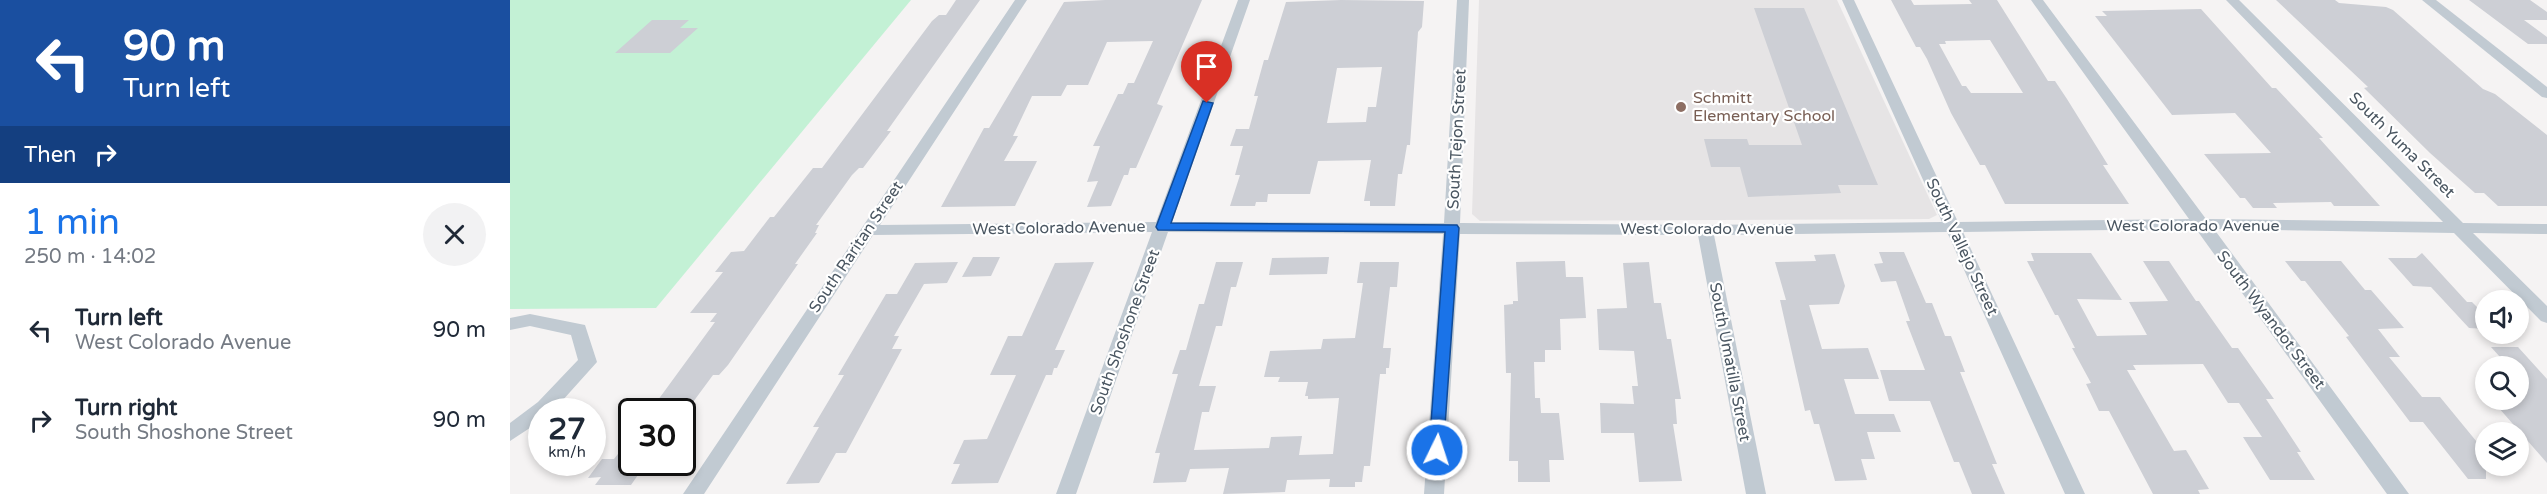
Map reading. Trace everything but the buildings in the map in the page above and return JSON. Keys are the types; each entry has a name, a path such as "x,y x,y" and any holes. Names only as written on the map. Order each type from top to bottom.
{"street":[{"name":"South Raritan Street","path":"693,494 1021,0"},
{"name":"South Shoshone Street","path":"1066,494 1244,0"},
{"name":"South Tejon Street","path":"1434,494 1452,228 1463,0"},
{"name":"South Vallejo Street","path":"1848,0 2075,494"},
{"name":"South Wyandot Street","path":"2037,0 2399,494"},
{"name":"South Yuma Street","path":"2232,0 2547,317"},
{"path":"2428,0 2547,94"},
{"name":"West Colorado Avenue","path":"867,230 1163,227 1705,230 2199,224 2547,229"},
{"name":"South Umatilla Street","path":"1705,230 1756,494"},
{"path":"510,324 530,320 579,330 588,362 546,407 510,433"}],"shaded area":[{"name":"Schmitt Elementary School","path":"1479,0 1837,0 1937,215 1929,219 1480,221 1472,214"}],"green space":[{"path":"510,0 911,0 656,308 510,309"}],"place":[{"name":"Schmitt Elementary School","path":"1681,107"}],"route":[{"path":"1207,103 1163,227 1452,228 1437,450"}]}
